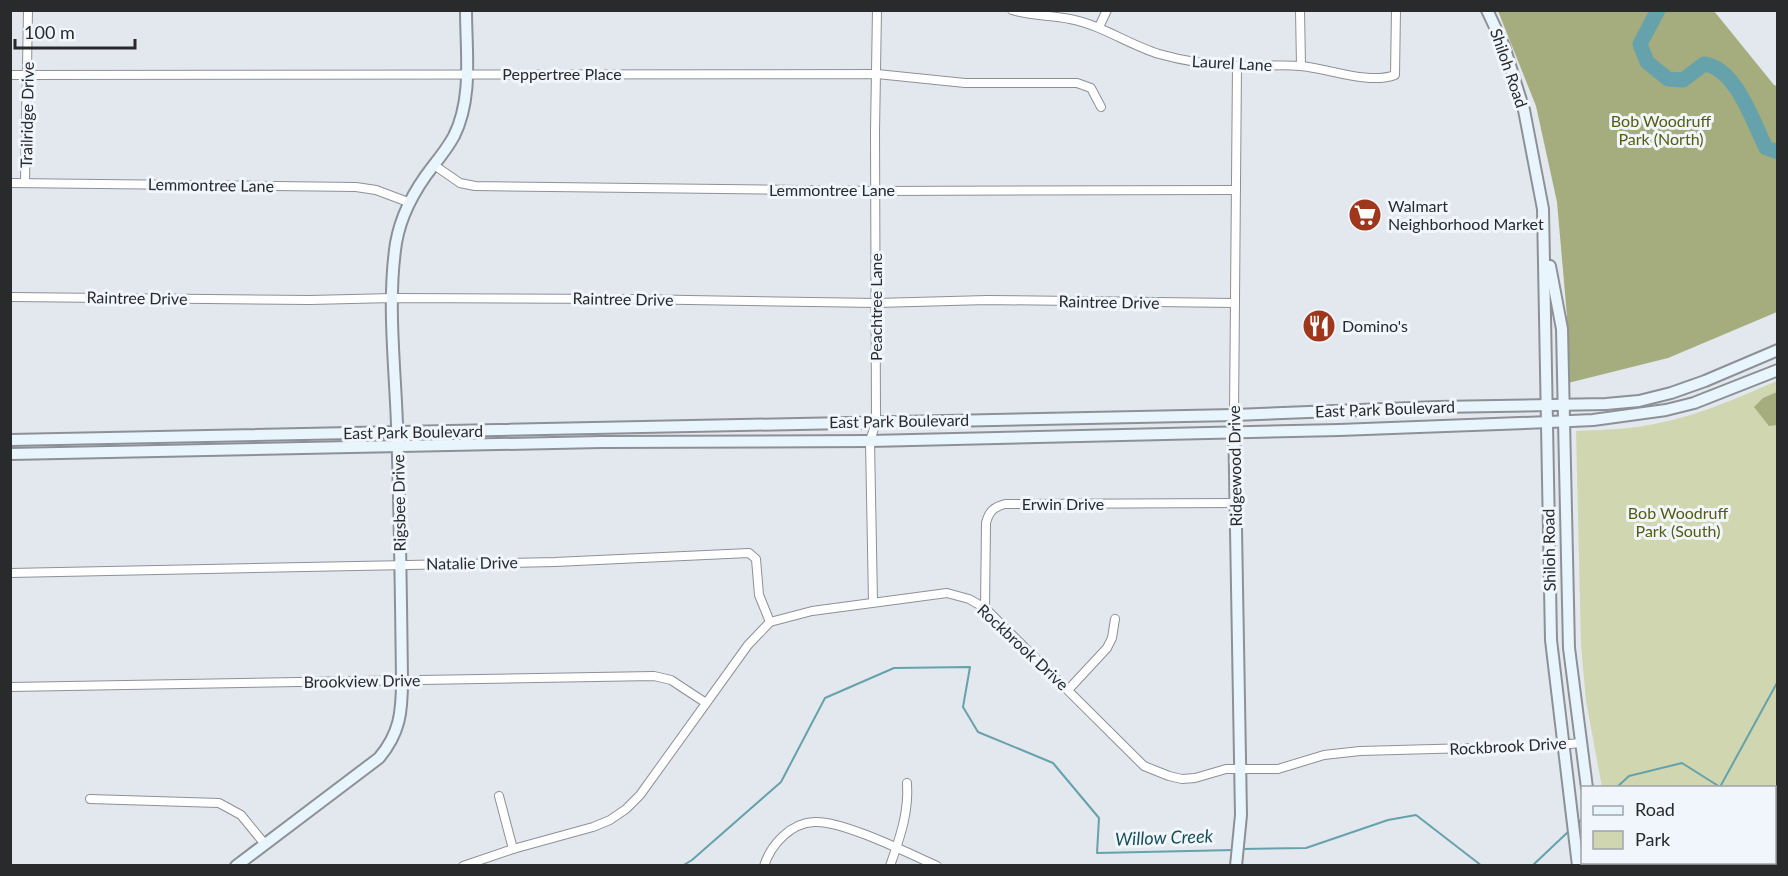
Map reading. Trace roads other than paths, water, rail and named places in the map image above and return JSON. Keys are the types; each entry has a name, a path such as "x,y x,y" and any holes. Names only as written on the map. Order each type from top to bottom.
{"main road":[{"name":"Rigsbee Drive","path":"236,866 379,758 390,744 401,716 398,432 393,298 396,241 408,202 445,152 462,117 466,99 466,10"},
{"name":"Shiloh Road","path":"1487,10 1504,46 1524,110 1544,209 1551,640 1578,866"},
{"name":"Shiloh Road","path":"1544,233 1562,329 1568,640 1587,786"},
{"name":"East Park Boulevard","path":"10,440 1234,415 1438,407 1606,404 1654,397 1705,381 1778,350"},
{"name":"East Park Boulevard","path":"10,454 601,442 870,441 1235,433 1549,422 1666,410 1695,403 1778,370"},
{"name":"Ridgewood Drive","path":"1234,415 1241,815 1236,866"}],"street":[{"name":"Trailridge Drive","path":"25,183 28,10"},
{"name":"Peachtree Lane","path":"873,602 870,441 876,422 877,10"},
{"name":"Laurel Lane","path":"1012,10 1030,16 1070,19 1099,27 1156,53 1182,60 1237,66 1300,66 1342,75 1387,78 1395,75 1396,10"},
{"path":"1099,27 1107,10"},
{"path":"1300,10 1300,66"},
{"name":"Ridgewood Drive","path":"1234,415 1237,66"},
{"name":"Peppertree Place","path":"10,75 877,74 965,82 1077,83 1091,88 1101,107"},
{"name":"Lemmontree Lane","path":"434,165 460,183 475,186 876,191 1236,190"},
{"name":"Lemmontree Lane","path":"10,183 356,187 376,190 408,202"},
{"name":"Raintree Drive","path":"10,297 1235,303"},
{"name":"Erwin Drive","path":"985,608 986,523 988,514 994,507 1005,504 1236,503"},
{"name":"Natalie Drive","path":"10,573 555,561 749,553 756,559 759,595 770,622"},
{"name":"Rockbrook Drive","path":"770,622 812,611 947,593 969,599 985,608 1144,766 1182,779 1195,778 1226,769 1278,769 1324,755 1360,751 1581,743"},
{"path":"1068,690 1107,648 1112,638 1115,619"},
{"path":"463,866 513,849 593,827 610,820 626,809 640,795 748,645 770,622"},
{"name":"Brookview Drive","path":"10,687 654,676 671,680 706,703"},
{"path":"890,866 905,822 908,801 907,783"},
{"path":"498,796 513,849"},
{"path":"90,799 219,803 241,814 264,843"},
{"path":"764,866 770,851 782,837 793,828 812,822 834,824 937,866"}],"waterway":[{"path":"1658,10 1640,44 1647,62 1668,79 1683,80 1704,64 1715,68 1734,85 1766,148 1778,152"},
{"name":"Willow Creek","path":"682,866 692,860 781,782 825,698 894,668 970,667 963,707 978,732 1053,763 1099,818 1097,853 1235,850"},
{"name":"Willow Creek","path":"1721,786 1778,681"},
{"name":"Willow Creek","path":"1618,786 1629,776 1682,763 1718,786"},
{"name":"Willow Creek","path":"1241,849 1306,848 1388,820 1416,815 1482,866"},
{"name":"Willow Creek","path":"1576,825 1581,820"},
{"name":"Willow Creek","path":"1532,866 1569,831"}],"place":[{"name":"Walmart Neighborhood Market","path":"1365,215"},
{"name":"Domino's","path":"1319,326"}],"park label":[{"name":"Bob Woodruff Park (North)","path":"1661,130"},
{"name":"Bob Woodruff Park (South)","path":"1678,522"}]}
